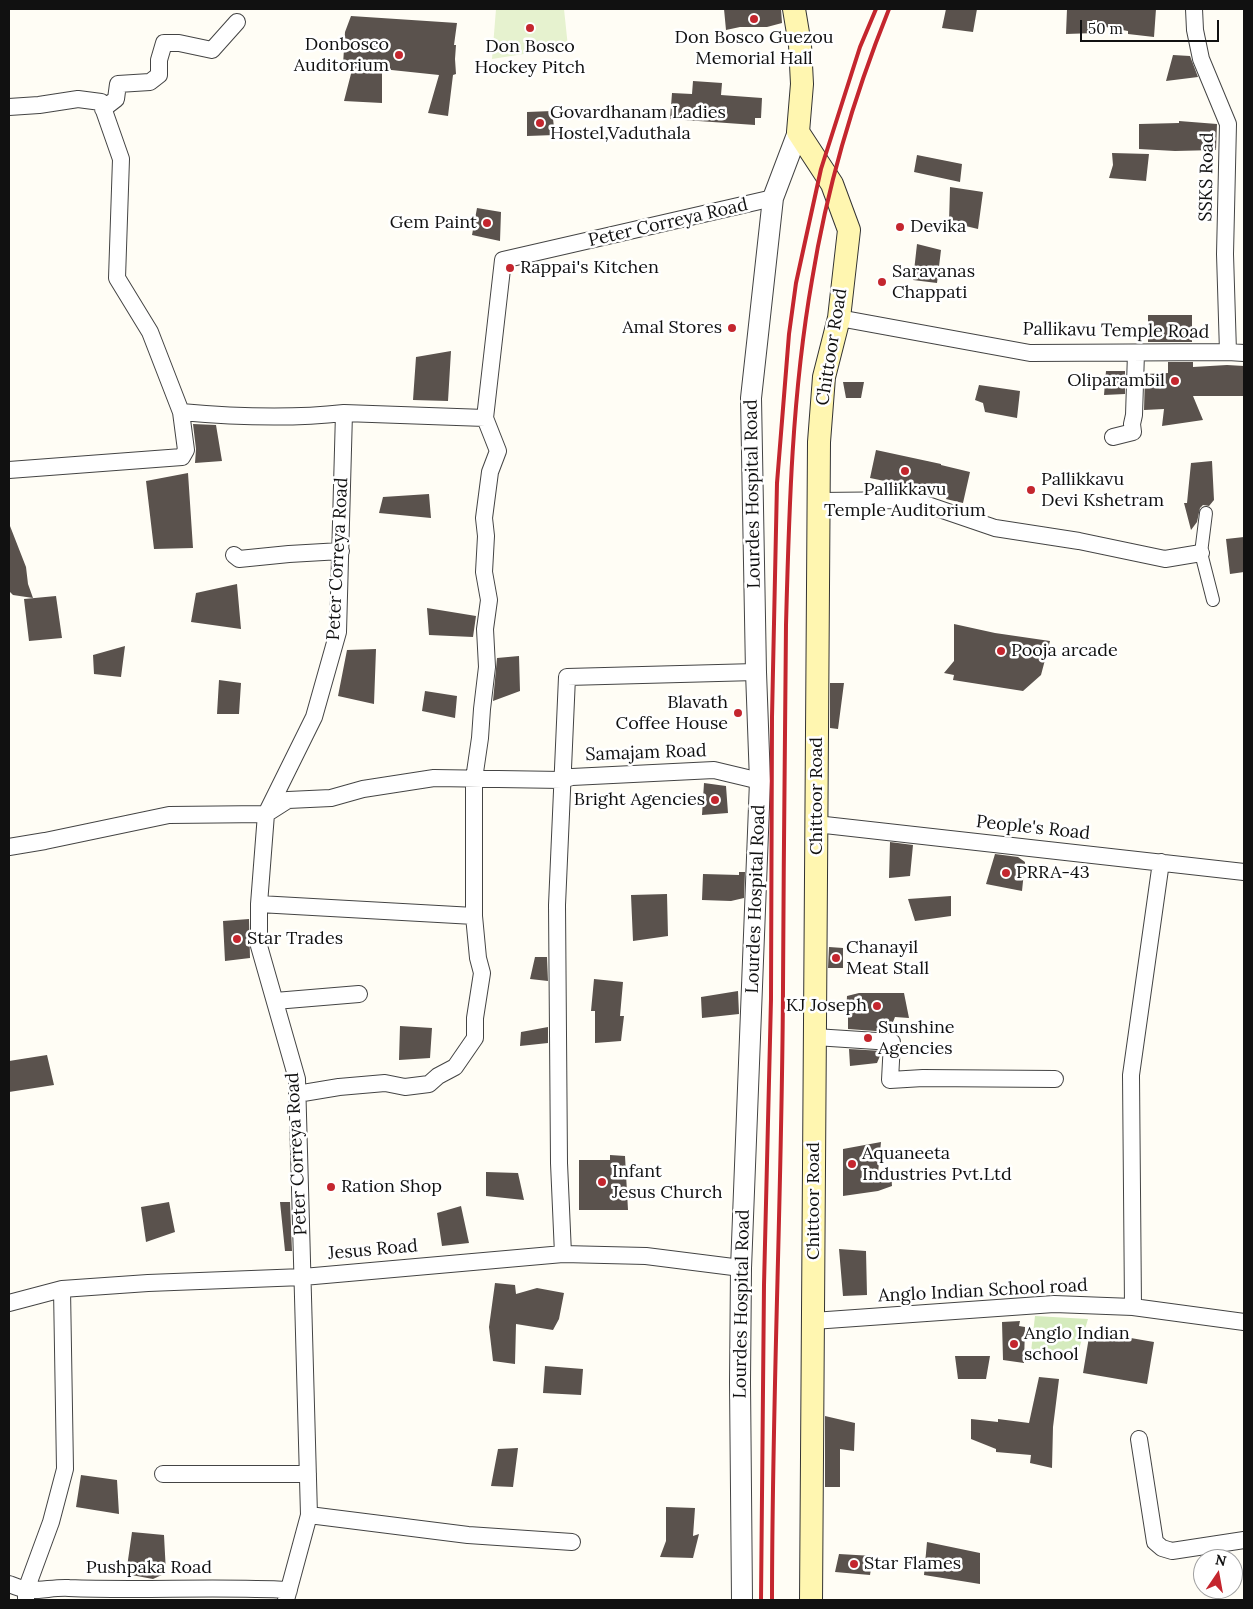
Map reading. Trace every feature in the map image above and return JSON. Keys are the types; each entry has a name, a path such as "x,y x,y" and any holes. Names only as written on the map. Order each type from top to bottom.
{"main road":[{"path":"794,9 800,46 802,84 798,132"},
{"name":"Chittoor Road","path":"798,132 832,184 849,230 839,318 824,377 819,442 811,1600"}],"street":[{"name":"SSKS Road","path":"1194,9 1195,30 1202,59 1228,124 1225,254 1236,353"},
{"path":"104,109 116,99 118,84 150,82 159,75 159,60 164,43 179,43 212,50 238,22"},
{"path":"9,107 78,99 101,102 121,160 116,278 150,332 181,412 186,450 182,457 9,470"},
{"name":"Peter Correya Road","path":"486,418 503,260 773,198 798,132"},
{"name":"Lourdes Hospital Road","path":"742,1600 741,1268 760,781 751,398 773,198"},
{"name":"Pallikavu Temple Road","path":"839,318 1030,353 1236,353"},
{"path":"1113,437 1133,432 1136,353"},
{"path":"181,412 267,417 319,416 344,413 486,418 498,452 490,472 484,518 486,536 484,572 489,600 485,629 488,667 474,779 474,916 478,958 482,973 475,1018 475,1038 455,1067 438,1076 429,1084 405,1087 385,1083 320,1089 297,1094"},
{"name":"Peter Correya Road","path":"288,1595 309,1515 297,1079 258,946 259,904 266,814 314,717 338,632 344,413"},
{"path":"819,501 913,500 995,528 1079,541 1165,559 1201,553"},
{"path":"1206,513 1201,553 1213,600"},
{"path":"234,555 239,559 341,551"},
{"path":"563,1254 559,1163 557,915 566,677 756,672"},
{"name":"Samajam Road","path":"266,814 288,800 332,798 363,790 434,778 562,780 572,776 714,770 760,781"},
{"path":"9,847 169,815 266,814"},
{"name":"People's Road","path":"816,824 1244,872"},
{"path":"1133,1307 1134,1183 1131,1075 1161,862"},
{"path":"259,904 474,916"},
{"path":"274,1002 359,994"},
{"path":"815,1037 892,1042 890,1080 923,1078 1055,1079"},
{"name":"Jesus Road","path":"9,1303 62,1289 303,1276 563,1254 646,1256 741,1268"},
{"path":"26,1595 51,1522 65,1469 62,1289"},
{"name":"Anglo Indian School road","path":"813,1321 1054,1304 1133,1307 1244,1322"},
{"path":"1139,1440 1155,1542 1162,1548 1172,1551 1244,1540"},
{"path":"162,1474 308,1474"},
{"path":"309,1515 468,1535 572,1542"},
{"name":"Pushpaka Road","path":"9,1584 26,1595 61,1587 106,1590 248,1587 288,1595"}],"green space":[{"name":"Don Bosco Hockey Pitch","path":"496,9 564,9 568,47 492,59"},
{"path":"1035,1316 1088,1319 1079,1349 1055,1355 1031,1352"}],"building":[{"name":"Don Bosco Guezou Memorial Hall","path":"724,9 781,9 782,23 767,27 740,27 726,30"},
{"path":"946,9 977,9 973,32 942,28"},
{"path":"1067,9 1156,9 1154,37 1128,34 1128,31 1095,25 1095,33 1066,34"},
{"name":"Donbosco Auditorium","path":"351,16 457,23 454,45 456,45 456,74 453,75 448,116 428,113 439,75 382,69 382,103 344,101 353,66 343,65 345,32"},
{"path":"1173,55 1190,56 1198,77 1166,81"},
{"path":"693,81 722,83 721,95 762,98 761,118 755,118 755,125 670,119 672,93 692,94"},
{"name":"Govardhanam Ladies Hostel,Vaduthala","path":"552,111 555,135 527,136 527,112"},
{"path":"1179,121 1217,124 1216,150 1175,151 1139,149 1139,124 1179,123"},
{"path":"1112,153 1149,154 1146,181 1109,178 1113,165"},
{"path":"917,155 962,164 960,182 914,172"},
{"path":"950,187 983,192 978,229 949,222"},
{"name":"Gem Paint","path":"477,208 501,212 500,241 472,235"},
{"path":"917,244 941,250 937,283 913,280"},
{"path":"1148,315 1192,315 1192,342 1148,342"},
{"path":"451,351 448,401 413,400 416,357"},
{"path":"1168,362 1193,362 1193,367 1244,366 1244,396 1193,396 1203,420 1162,426 1164,409 1144,410 1145,374 1168,373"},
{"path":"1106,371 1125,371 1125,394 1104,395"},
{"path":"843,382 864,382 861,398 846,398"},
{"path":"979,385 1020,391 1017,418 985,412 983,403 975,400"},
{"path":"193,424 216,425 222,461 195,463 196,449"},
{"name":"Pallikkavu Temple Auditorium","path":"876,450 970,472 963,503 946,499 948,494 870,478"},
{"path":"1212,461 1214,500 1209,506 1203,505 1200,508 1197,522 1191,530 1184,503 1187,503 1191,463"},
{"path":"188,473 193,548 154,549 146,481"},
{"path":"429,494 431,518 379,513 383,497"},
{"path":"9,526 26,567 28,584 33,598 13,595 9,591"},
{"path":"1244,537 1244,572 1230,574 1226,539"},
{"path":"237,584 241,629 191,622 196,593"},
{"path":"56,596 62,638 29,641 24,599"},
{"path":"427,608 476,616 473,637 429,635"},
{"name":"Pooja arcade","path":"954,624 995,633 1050,641 1041,675 1023,691 953,680 954,675 944,673 954,661"},
{"path":"125,646 121,677 94,674 93,655"},
{"path":"376,649 374,704 338,696 347,650"},
{"path":"519,656 520,691 493,701 497,658"},
{"path":"219,680 241,683 239,714 217,714"},
{"path":"830,683 844,683 838,729 830,728"},
{"path":"425,691 457,696 455,718 422,711"},
{"name":"Bright Agencies","path":"704,783 726,786 728,813 702,815"},
{"path":"890,842 913,845 910,876 889,878"},
{"name":"PRRA-43","path":"995,854 1018,857 1025,862 1022,891 986,884"},
{"path":"739,872 745,872 744,898 731,901 702,900 703,874 739,875"},
{"path":"667,894 668,936 633,941 631,895"},
{"path":"951,896 951,916 915,921 908,899"},
{"name":"Star Trades","path":"249,919 250,958 225,961 223,921"},
{"name":"Chanayil Meat Stall","path":"829,947 843,948 843,968 828,968"},
{"path":"535,957 547,957 548,981 530,979"},
{"path":"594,979 623,982 620,1016 624,1016 621,1041 595,1043 595,1011 591,1011"},
{"path":"738,991 739,1014 702,1018 701,997"},
{"name":"KJ Joseph","path":"859,993 904,993 909,1018 895,1017 889,1032 848,1029 848,1017 846,1016 847,996"},
{"path":"400,1026 432,1028 430,1058 399,1060"},
{"path":"548,1027 548,1043 520,1046 521,1032"},
{"path":"849,1049 882,1051 877,1063 850,1066"},
{"path":"47,1055 54,1085 9,1092 9,1061"},
{"name":"Aquaneeta Industries Pvt.Ltd","path":"881,1142 878,1173 891,1172 892,1186 878,1191 843,1196 843,1149"},
{"name":"Infant Jesus Church","path":"610,1155 625,1156 628,1210 579,1210 579,1160 610,1160"},
{"path":"486,1172 518,1173 524,1200 486,1196"},
{"path":"169,1202 175,1232 146,1242 141,1207"},
{"path":"280,1202 290,1202 292,1251 285,1251"},
{"path":"461,1206 469,1243 442,1246 437,1213"},
{"path":"839,1249 866,1251 867,1295 843,1296"},
{"path":"495,1283 515,1285 516,1294 537,1288 564,1293 559,1319 553,1330 516,1324 515,1364 493,1361 489,1327"},
{"name":"Anglo Indian school","path":"1020,1321 1019,1326 1025,1327 1024,1363 1003,1360 1002,1322"},
{"path":"1090,1331 1154,1342 1147,1384 1083,1373"},
{"path":"955,1356 990,1356 986,1379 958,1379"},
{"path":"545,1366 583,1369 581,1395 543,1393"},
{"path":"1039,1377 1059,1379 1053,1427 1052,1468 1030,1463 1031,1455 996,1452 996,1449 971,1439 971,1419 998,1422 998,1419 1029,1423"},
{"path":"825,1416 855,1423 854,1451 840,1449 840,1487 825,1487"},
{"path":"518,1448 513,1487 491,1486 498,1449"},
{"path":"81,1475 117,1480 119,1514 76,1507"},
{"path":"666,1507 695,1508 693,1536 699,1534 693,1558 660,1557 666,1541"},
{"path":"132,1532 164,1535 166,1573 153,1579 126,1574"},
{"path":"927,1542 980,1553 980,1584 924,1575"},
{"name":"Star Flames","path":"839,1554 873,1556 870,1575 835,1572"}],"railway":[{"path":"761,1600 764,1285 771,999 772,717 777,483 789,334 796,283 821,169 860,47 876,9"},
{"path":"772,1600 782,1064 786,625 790,495 796,409 805,323 825,211 853,108 889,9"}],"place":[{"name":"Don Bosco Guezou Memorial Hall","path":"754,19"},
{"name":"Don Bosco Hockey Pitch","path":"530,28"},
{"name":"Donbosco Auditorium","path":"399,55"},
{"name":"Govardhanam Ladies Hostel,Vaduthala","path":"540,123"},
{"name":"Gem Paint","path":"487,223"},
{"name":"Devika","path":"900,227"},
{"name":"Rappai's Kitchen","path":"510,268"},
{"name":"Saravanas Chappati","path":"882,282"},
{"name":"Amal Stores","path":"732,328"},
{"name":"Oliparambil","path":"1175,381"},
{"name":"Pallikkavu Temple Auditorium","path":"905,471"},
{"name":"Pallikkavu Devi Kshetram","path":"1031,490"},
{"name":"Pooja arcade","path":"1001,651"},
{"name":"Blavath Coffee House","path":"738,713"},
{"name":"Bright Agencies","path":"715,800"},
{"name":"PRRA-43","path":"1006,873"},
{"name":"Star Trades","path":"237,939"},
{"name":"Chanayil Meat Stall","path":"836,958"},
{"name":"KJ Joseph","path":"877,1006"},
{"name":"Sunshine Agencies","path":"868,1038"},
{"name":"Aquaneeta Industries Pvt.Ltd","path":"852,1164"},
{"name":"Infant Jesus Church","path":"602,1182"},
{"name":"Ration Shop","path":"331,1187"},
{"name":"Anglo Indian school","path":"1014,1344"},
{"name":"Star Flames","path":"854,1564"}]}
